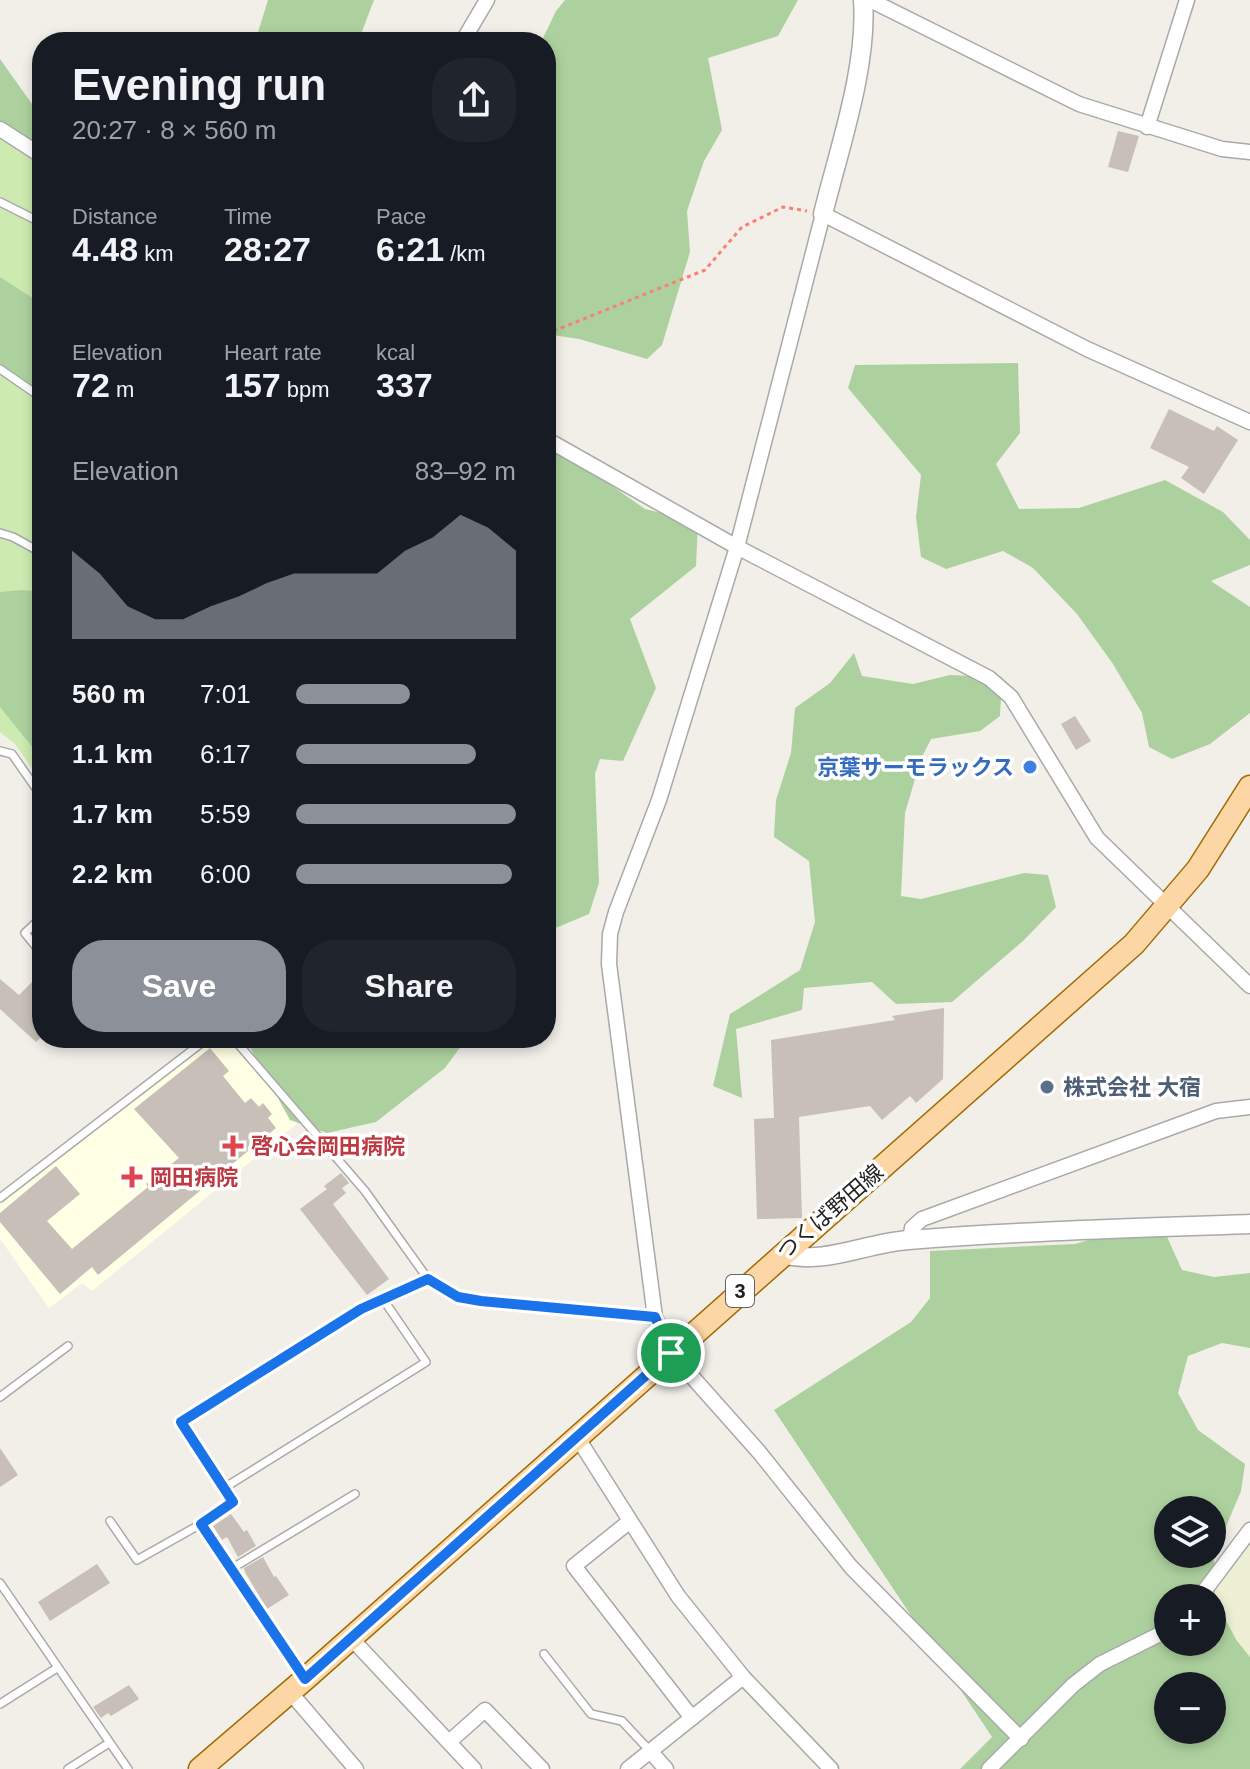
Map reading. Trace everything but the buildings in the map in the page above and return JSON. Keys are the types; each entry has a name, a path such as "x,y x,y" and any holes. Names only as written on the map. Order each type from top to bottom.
{"main road":[{"name":"つくば野田線","path":"200,1769 781,1254 1086,989 1169,906 1226,828 1250,787"}],"street":[{"path":"468,32 487,0"},
{"path":"863,0 865,28 856,77 737,547 659,800 619,903 610,934 609,964 655,1317 671,1353 759,1452 851,1567 1021,1739"},
{"path":"870,0 1079,104 1222,149 1250,152"},
{"path":"1147,127 1187,0"},
{"path":"0,129 32,150"},
{"path":"823,214 1087,349 1250,422"},
{"path":"556,445 737,547 989,678 1011,697 1097,838 1250,986"},
{"path":"910,1240 912,1228 922,1219 1216,1111 1250,1107"},
{"path":"781,1254 817,1259 876,1244 910,1240 1250,1224"},
{"path":"577,1437 678,1596 743,1677 831,1769"},
{"path":"630,1521 574,1566 692,1718"},
{"path":"1210,1584 1250,1530"},
{"path":"350,1637 474,1769"},
{"path":"989,1769 1073,1685 1100,1664 1154,1637"},
{"path":"628,1769 743,1677"},
{"path":"298,1685 356,1769"},
{"path":"449,1742 485,1710 542,1769"},
{"path":"650,1751 666,1769"}],"lane":[{"path":"0,202 32,218"},
{"path":"0,369 32,391"},
{"path":"0,533 32,547"},
{"path":"0,751 12,754 32,783"},
{"path":"32,926 25,933 32,942"},
{"path":"0,1198 195,1048"},
{"path":"242,1048 365,1191 428,1279 458,1297 481,1301 655,1317"},
{"path":"110,1521 137,1560 233,1502 181,1422 361,1309 428,1279"},
{"path":"224,1488 426,1362 383,1299"},
{"path":"0,1397 68,1346"},
{"path":"231,1569 355,1494"},
{"path":"201,1524 231,1569 298,1685"},
{"path":"0,1583 128,1769"},
{"path":"544,1654 591,1714 622,1721 650,1751"},
{"path":"0,1704 57,1668"},
{"path":"68,1769 109,1743"}],"path":[{"path":"556,330 705,270 742,227 783,207 823,214"}],"shaded area":[{"name":"岡田病院","path":"202,1048 237,1048 300,1121 92,1291 82,1283 49,1308 0,1239 0,1202"},
{"path":"1250,1538 1250,1675 1226,1626 1226,1584 1212,1584"}],"green space":[{"path":"268,0 374,0 362,32 258,32"},
{"path":"565,0 798,0 778,36 708,58 722,130 704,161 687,211 690,252 662,345 647,359 556,336 556,32 546,32"},
{"path":"0,59 32,104 32,153 0,123"},
{"path":"0,135 32,155 32,769 15,744 0,732"},
{"path":"0,277 32,298 32,393 0,366"},
{"path":"1018,363 1020,433 996,464 1019,509 1079,508 1165,480 1223,512 1250,540 1250,565 1211,581 1250,607 1250,713 1210,744 1172,759 1149,747 1142,713 1113,664 1077,614 1033,568 1003,551 946,569 921,557 916,517 921,475 848,388 855,365"},
{"path":"556,447 645,509 698,522 696,566 630,619 656,688 623,761 600,759 595,774 599,883 589,914 556,928"},
{"path":"32,591 32,747 0,707 0,592"},
{"path":"854,653 862,676 913,684 950,675 1002,677 1000,716 980,731 931,739 921,759 905,813 901,896 921,899 1024,873 1048,875 1056,907 1024,940 952,1002 896,1004 872,982 804,988 802,1010 736,1029 742,1098 713,1086 730,1014 800,970 815,922 809,861 774,837 776,800 791,753 795,708 830,683"},
{"path":"250,1048 460,1048 445,1068 376,1122 327,1133 290,1120"},
{"path":"1159,1219 1182,1270 1214,1277 1250,1273 1250,1348 1222,1343 1188,1356 1178,1393 1198,1430 1245,1464 1241,1491 1226,1527 1226,1496 1154,1496 1154,1568 1214,1568 1215,1584 1154,1584 1154,1656 1226,1656 1226,1620 1250,1657 1250,1769 960,1769 992,1737 774,1410 911,1322 930,1298 930,1251 1075,1244"}],"place":[{"name":"京葉サーモラックス","path":"1030,767"},
{"name":"株式会社 大宿","path":"1047,1087"},
{"name":"啓心会岡田病院","path":"233,1146"},
{"name":"岡田病院","path":"132,1177"}],"route":[{"path":"428,1279 458,1297 481,1301 655,1317 671,1353 305,1679 201,1524 233,1502 181,1422 361,1309 428,1279"}]}
